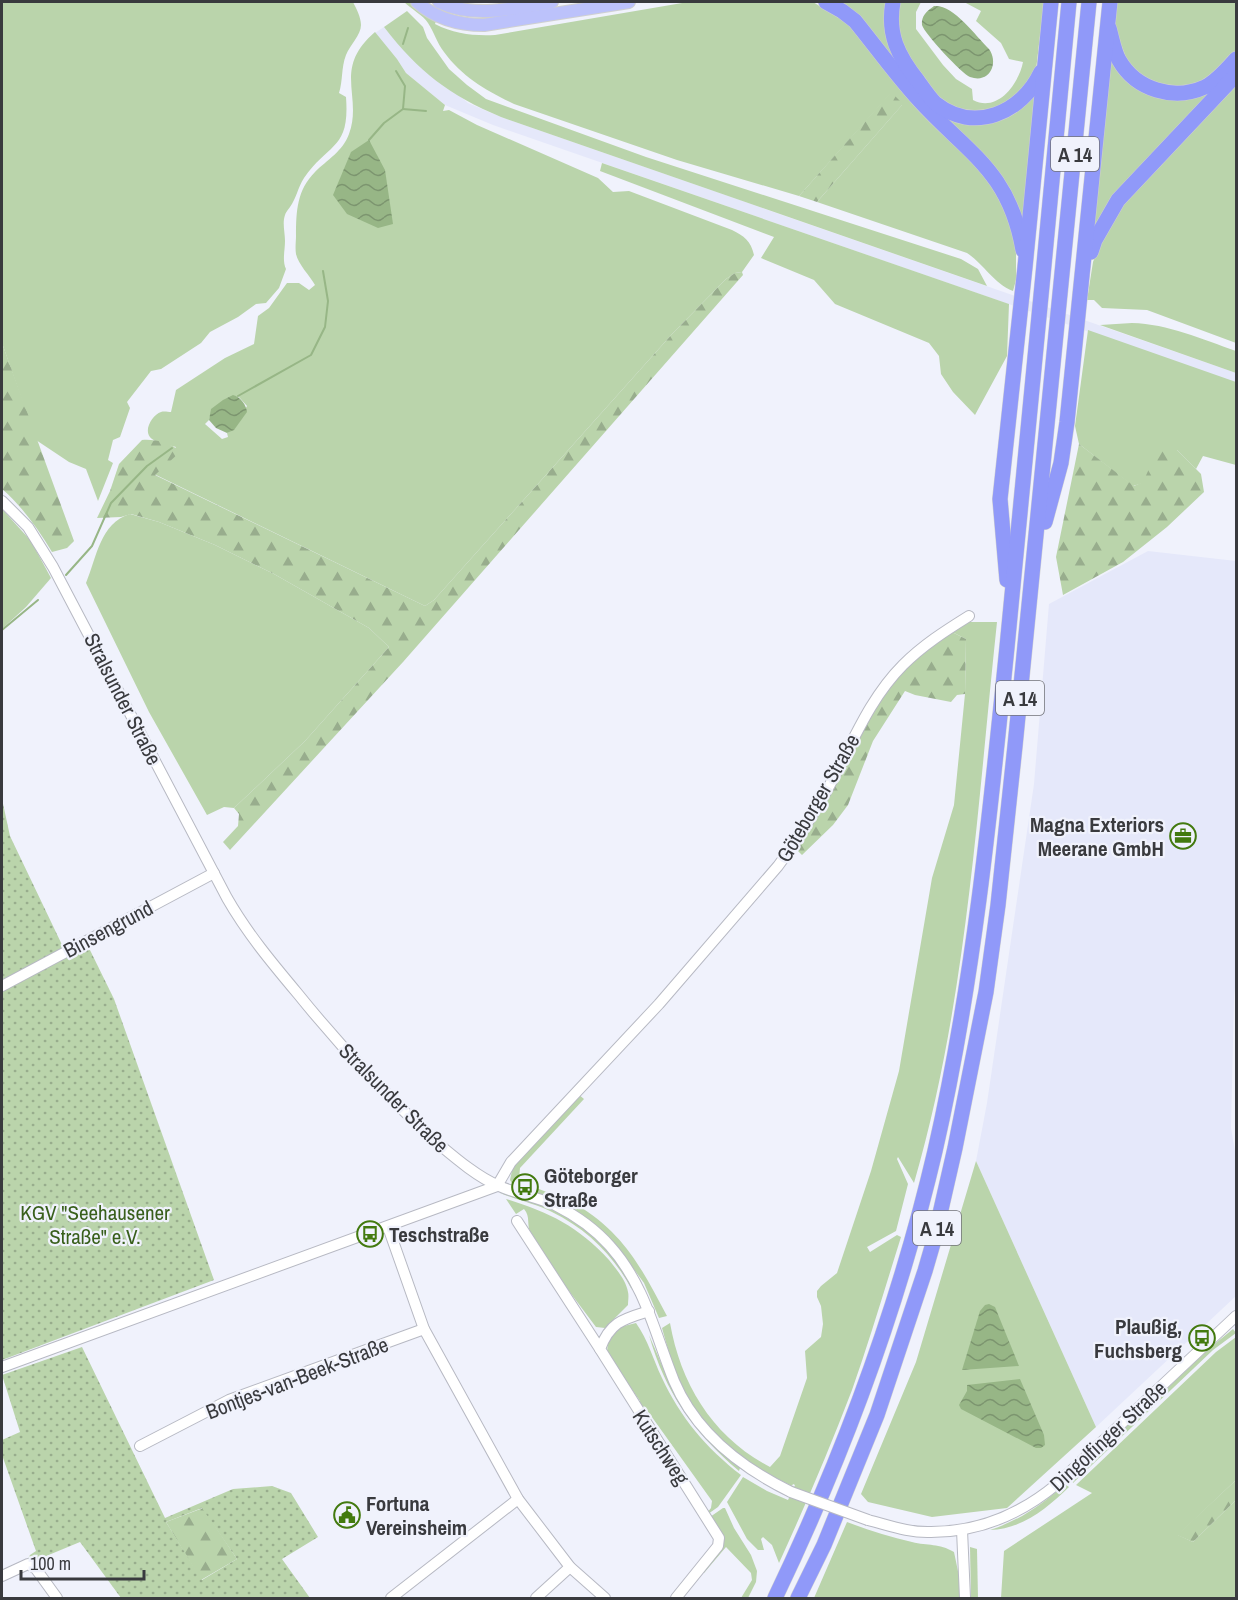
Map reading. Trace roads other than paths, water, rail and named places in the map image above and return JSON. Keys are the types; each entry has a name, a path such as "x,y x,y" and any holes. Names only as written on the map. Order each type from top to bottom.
{"highway":[{"path":"826,2 855,21 919,100 977,155 997,180 1017,225 1025,267"},
{"path":"893,2 891,17 893,41 903,63 935,102 958,115 986,118 1011,109 1023,100 1034,86 1046,58"},
{"path":"1011,609 1002,539 1000,499 1014,383 1051,2"},
{"name":"A 14","path":"775,1599 802,1542 859,1401 906,1261 935,1151 968,986 981,893 1011,609 1069,2"},
{"name":"A 14","path":"798,1599 824,1545 877,1415 931,1250 986,992 998,905 1034,559 1089,2"},
{"path":"1034,559 1061,463 1082,287 1110,2"},
{"path":"1107,23 1119,60 1137,80 1162,92 1186,93 1205,87 1219,78 1236,59"},
{"path":"1082,287 1095,240 1118,200 1236,75"}],"main road":[{"path":"417,2 445,20 484,26 629,2"},
{"path":"439,2 457,9 483,12 552,2"}],"street":[{"name":"Stralsunder Straße","path":"2,501 28,527 53,567 238,918 333,1037 410,1118 453,1156 497,1186 554,1205 590,1227 609,1245 643,1295 675,1383 701,1423 726,1451 747,1467 791,1492 868,1520 902,1529 930,1533 962,1530"},
{"name":"Göteborger Straße","path":"497,1186 511,1162 659,1004 778,867 827,789 862,721 881,691 901,666 938,635 969,616"},
{"name":"Binsengrund","path":"2,986 214,873"},
{"path":"2,1367 497,1186"},
{"name":"Kutschweg","path":"517,1221 718,1535 720,1542 718,1546 676,1599"},
{"path":"387,1227 424,1329 518,1500 570,1567 605,1599"},
{"path":"600,1349 605,1336 620,1321 649,1311"},
{"name":"Dingolfinger Straße","path":"962,1530 981,1526 1018,1512 1039,1499 1236,1316"},
{"name":"Bontjes-van-Beek-Straße","path":"140,1446 230,1400 424,1329"},
{"path":"391,1599 518,1500"},
{"path":"962,1530 965,1599"},
{"path":"2,1576 28,1564 36,1569 57,1599"},
{"path":"536,1599 570,1567"}],"water":[{"path":"934,6 949,10 956,15 989,49 993,66 983,78 970,77 966,74 924,29 922,19"},
{"path":"369,140 385,170 393,224 378,228 347,214 333,195 351,152"},
{"path":"233,395 243,402 247,412 234,430 227,433 216,428 209,420 211,409"},
{"path":"989,1304 995,1307 1019,1366 962,1370 980,1311"},
{"path":"1020,1379 1044,1435 1045,1445 1041,1448 1036,1448 961,1409 959,1405 967,1391 967,1385"}],"waterway":[{"path":"403,44 408,28"},
{"path":"369,140 384,123 403,109 405,86 396,71"},
{"path":"403,109 426,111"},
{"path":"238,396 311,355 325,327 328,301 323,271"},
{"path":"66,575 92,546 111,503 147,466 172,448"},
{"path":"2,630 38,600"}],"place":[{"name":"Magna Exteriors Meerane GmbH","path":"1183,836"},
{"name":"Göteborger Straße","path":"525,1187"},
{"name":"Teschstraße","path":"370,1234"},
{"name":"Plaußig, Fuchsberg","path":"1202,1338"},
{"name":"Fortuna Vereinsheim","path":"347,1515"}],"park label":[{"name":"KGV \"Seehausener Straße\" e.V.","path":"95,1224"}]}
